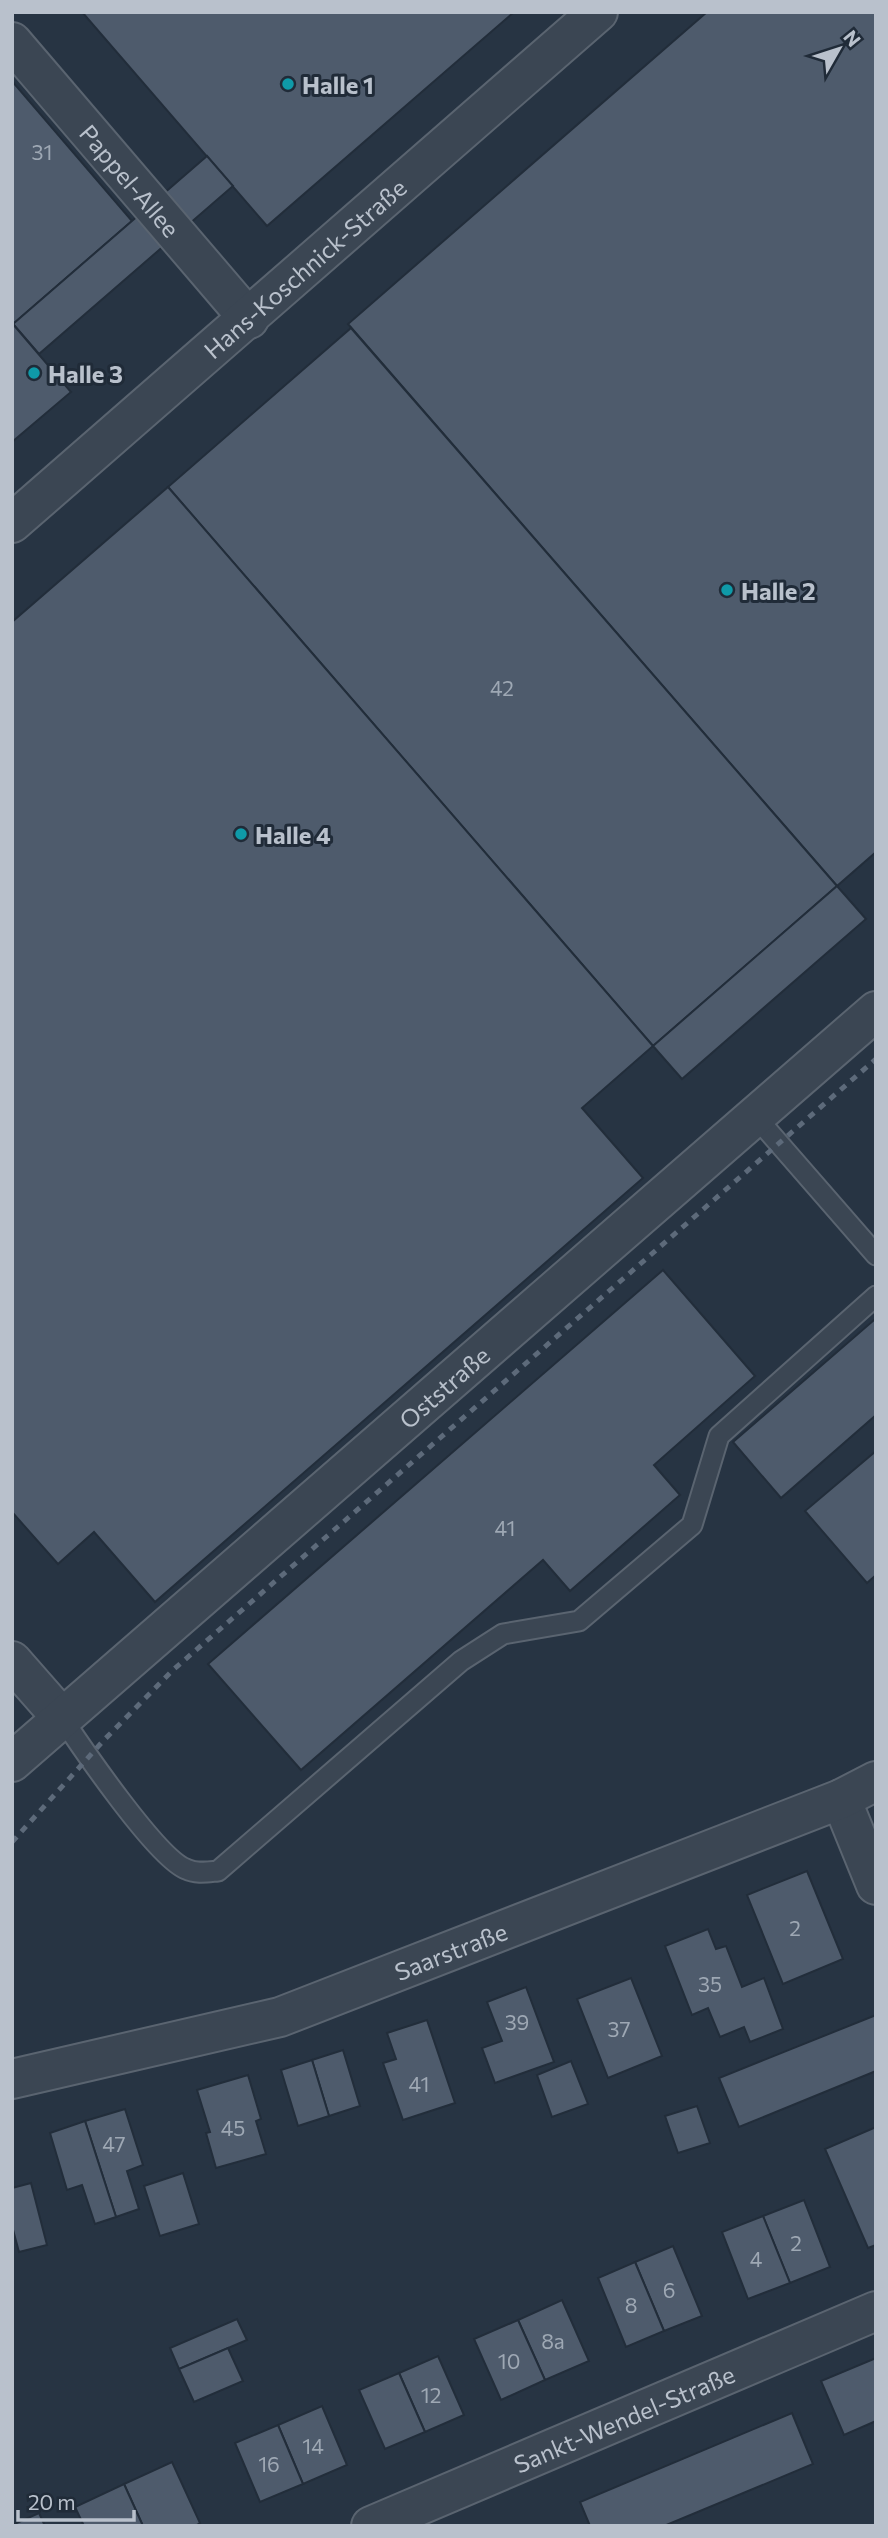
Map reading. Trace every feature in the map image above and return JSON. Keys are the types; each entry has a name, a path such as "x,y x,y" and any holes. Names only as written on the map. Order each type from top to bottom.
{"street":[{"name":"Hans-Koschnick-Straße","path":"12,523 598,12"},
{"name":"Pappel-Allee","path":"12,42 249,318"},
{"name":"Oststraße","path":"12,1762 876,1011"},
{"path":"12,1661 62,1718"},
{"name":"Saarstraße","path":"12,2080 280,2017 841,1799 876,1781"},
{"path":"841,1799 876,1885"},
{"name":"Sankt-Wendel-Straße","path":"371,2526 876,2311"}],"lane":[{"path":"755,1116 876,1255"},
{"path":"62,1718 88,1758 159,1847 183,1869 218,1871 461,1661 503,1634 579,1621 692,1525 719,1436 876,1296"}],"building":[{"name":"Halle 1","path":"82,12 514,12 267,226"},
{"name":"Halle 2","path":"707,12 876,12 876,852 837,886 348,324"},
{"path":"12,81 132,221 13,324 12,323"},
{"path":"207,156 233,186 39,354 13,324"},
{"name":"Halle 3","path":"12,323 71,392 12,442"},
{"path":"351,328 837,886 653,1046 168,487"},
{"name":"Halle 4","path":"168,487 653,1046 582,1108 643,1178 155,1602 94,1532 58,1564 12,1512 12,622"},
{"path":"837,886 866,919 682,1079 653,1046"},
{"path":"663,1270 755,1376 654,1465 680,1495 570,1591 543,1560 301,1770 208,1664"},
{"path":"874,1320 876,1415 781,1498 733,1442"},
{"path":"876,1451 876,1575 867,1583 805,1511"},
{"path":"807,1871 843,1959 783,1984 747,1895"},
{"path":"708,1929 716,1949 726,1946 742,1987 764,1978 783,2029 750,2042 744,2027 720,2037 708,2008 692,2015 665,1946"},
{"path":"631,1978 662,2056 608,2078 577,1999"},
{"path":"526,1987 554,2062 495,2083 482,2048 502,2041 487,2002"},
{"path":"876,2015 876,2071 739,2127 719,2078"},
{"path":"427,2020 455,2103 403,2120 383,2063 396,2059 387,2033"},
{"path":"343,2050 360,2106 329,2116 312,2060"},
{"path":"312,2060 329,2116 298,2126 281,2070"},
{"path":"571,2061 588,2104 552,2117 537,2075"},
{"path":"248,2075 261,2119 256,2121 266,2154 216,2168 206,2133 210,2132 197,2090"},
{"path":"697,2106 710,2143 678,2153 665,2116"},
{"path":"125,2109 143,2165 127,2171 139,2209 116,2217 85,2121"},
{"path":"85,2121 116,2217 95,2224 82,2185 67,2190 50,2133"},
{"path":"876,2127 876,2245 868,2248 825,2149"},
{"path":"183,2173 199,2224 160,2236 144,2186"},
{"path":"31,2183 47,2245 19,2252 12,2226 12,2188"},
{"path":"804,2200 830,2267 790,2283 763,2216"},
{"path":"763,2216 790,2283 748,2299 722,2232"},
{"path":"673,2246 702,2316 664,2331 635,2262"},
{"path":"635,2262 664,2331 626,2347 598,2278"},
{"path":"562,2300 589,2361 545,2380 518,2320"},
{"path":"237,2319 247,2340 179,2369 170,2348"},
{"path":"518,2320 545,2380 501,2400 474,2339"},
{"path":"228,2348 243,2381 194,2402 179,2369"},
{"path":"438,2356 464,2415 425,2432 399,2373"},
{"path":"876,2358 876,2421 844,2435 821,2381"},
{"path":"399,2373 425,2432 385,2449 359,2390"},
{"path":"322,2406 347,2465 303,2484 278,2425"},
{"path":"792,2413 813,2464 664,2526 590,2526 580,2502"},
{"path":"278,2425 303,2484 260,2502 235,2443"},
{"path":"172,2462 200,2523 195,2526 143,2526 124,2484"},
{"path":"124,2484 143,2526 84,2526 75,2507"},
{"path":"39,2513 45,2526 12,2526 12,2525"}],"railway":[{"path":"12,1842 104,1740 173,1670 876,1059"}],"place":[{"name":"Halle 1","path":"288,84"},
{"name":"Halle 3","path":"34,373"},
{"name":"Halle 2","path":"727,590"},
{"name":"Halle 4","path":"241,834"}]}
